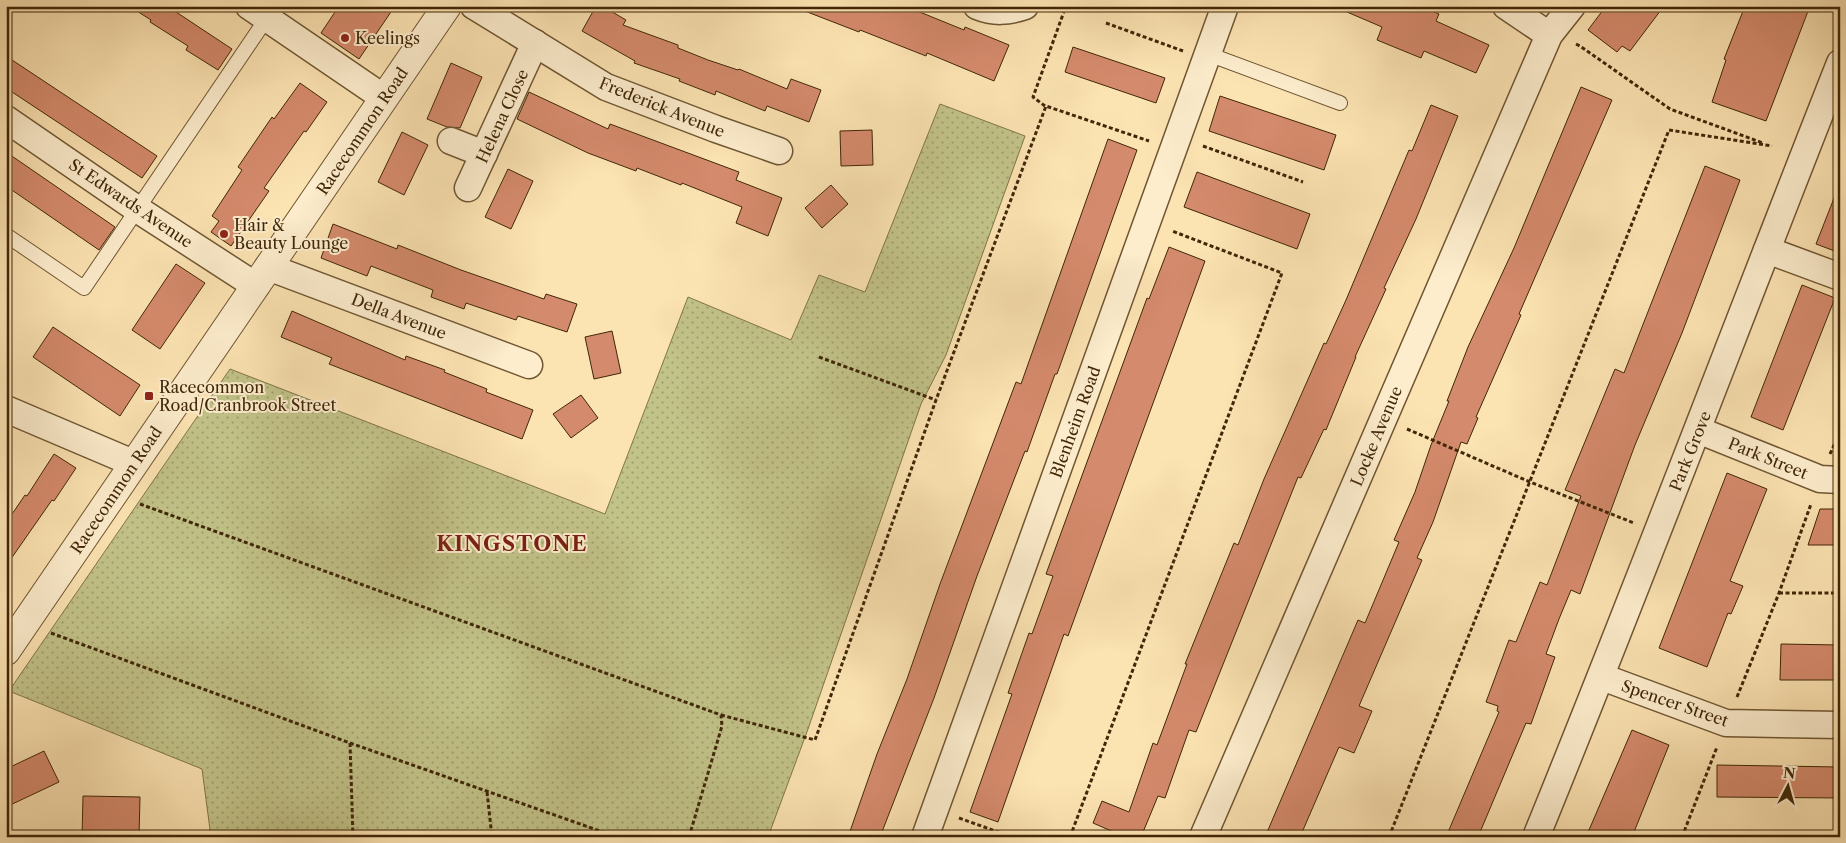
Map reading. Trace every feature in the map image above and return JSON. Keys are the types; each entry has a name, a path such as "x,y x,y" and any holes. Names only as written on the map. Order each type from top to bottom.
{"street":[{"name":"Racecommon Road","path":"6,651 447,6"},
{"name":"Frederick Avenue","path":"474,6 606,87 779,151"},
{"path":"977,6 984,9 1007,12 1025,6"},
{"name":"Blenheim Road","path":"925,837 1225,6"},
{"path":"1506,6 1549,35"},
{"name":"Locke Avenue","path":"1203,837 1549,35 1572,6"},
{"path":"263,10 384,98"},
{"name":"Helena Close","path":"468,188 535,43"},
{"name":"Park Grove","path":"1536,837 1602,677 1840,63"},
{"name":"St Edwards Avenue","path":"6,119 137,209 262,277"},
{"path":"450,141 484,154"},
{"path":"1767,250 1840,277"},
{"name":"Della Avenue","path":"262,277 529,365"},
{"path":"6,410 133,463"},
{"name":"Park Street","path":"1698,430 1830,479"},
{"name":"Spencer Street","path":"1602,677 1726,723 1840,725"}],"lane":[{"path":"6,235 84,288 137,209 263,10"},
{"path":"1206,57 1340,103"}],"path":[{"path":"1066,6 1033,97 1046,106 1303,182"},
{"path":"1106,23 1206,57"},
{"path":"1549,35 1580,46 1670,109 1803,156"},
{"path":"113,494 721,715 815,740 936,400 1046,106"},
{"path":"1389,837 1669,130 1772,146"},
{"path":"1070,837 1282,273 1148,221"},
{"path":"819,357 936,400"},
{"path":"1383,419 1530,482 1658,532"},
{"path":"1682,837 1779,593 1830,479 1840,432"},
{"path":"1779,593 1840,594"},
{"path":"25,624 350,743 617,837"},
{"path":"689,837 722,726 721,715"},
{"path":"350,743 353,837"},
{"path":"487,792 492,837"},
{"path":"935,809 1012,837"}],"green space":[{"path":"940,104 1025,136 946,355 921,404 808,729 768,837 211,837 202,769 9,691 230,369 605,514 688,297 791,340 819,275 865,292"}],"building":[{"path":"129,6 167,6 232,49 218,70 186,50 188,46"},
{"path":"339,6 395,6 359,59 321,33"},
{"path":"596,6 602,6 626,20 623,25 678,45 678,48 708,60 739,69 787,89 791,79 821,90 809,122 767,106 765,111 716,91 715,95 679,81 680,79 634,63 635,61 582,31"},
{"path":"797,6 905,6 964,30 965,27 1009,45 994,81 927,53 926,56 860,30 859,32 797,8"},
{"path":"1333,6 1420,6 1439,14 1436,21 1489,45 1476,73 1424,51 1421,58 1377,40 1382,27"},
{"path":"1606,6 1664,6 1630,51 1622,46 1617,52 1588,30"},
{"path":"1745,6 1810,6 1766,121 1712,102 1726,60 1724,59"},
{"path":"1073,47 1165,78 1156,103 1065,72"},
{"path":"6,56 157,156 142,178 6,88"},
{"path":"451,63 482,77 460,128 447,127 427,119"},
{"path":"300,83 327,102 264,188 269,191 231,246 211,232 219,221 212,216 242,170 238,167 272,117 274,119"},
{"path":"1581,87 1612,100 1519,314 1521,315 1476,417 1478,418 1467,444 1461,442 1433,522 1417,558 1422,560 1359,706 1372,711 1354,753 1339,747 1300,837 1265,837 1358,620 1365,623 1399,542 1394,540 1415,492 1468,347 1514,248"},
{"path":"529,92 608,129 610,124 739,172 736,180 782,198 768,236 736,223 742,207 682,183 681,185 637,168 636,171 588,153 517,119"},
{"path":"1220,96 1336,135 1324,170 1209,131"},
{"path":"1431,105 1458,116 1416,219 1384,288 1386,289 1355,357 1326,430 1324,429 1301,478 1298,477 1196,732 1189,730 1165,798 1158,796 1141,837 1125,837 1093,823 1102,801 1129,812 1153,743 1157,745 1187,664 1185,664 1234,543 1238,545 1264,479 1324,343 1326,344 1346,300 1409,150 1412,151"},
{"path":"872,130 873,165 841,166 840,131"},
{"path":"402,132 428,145 404,195 378,182"},
{"path":"1108,139 1137,150 1057,374 1055,374 1027,452 1025,451 977,576 934,698 880,837 848,837 877,754 907,679 940,584 1016,382 1021,384"},
{"path":"6,152 115,227 99,250 6,186"},
{"path":"1705,166 1740,180 1682,333 1635,445 1580,594 1571,590 1559,619 1546,654 1555,657 1531,724 1526,723 1478,837 1446,837 1499,712 1497,711 1498,706 1486,702 1509,640 1516,642 1540,582 1547,585 1581,496 1565,490 1615,369 1624,373"},
{"path":"508,169 533,181 511,229 485,217"},
{"path":"1197,172 1310,214 1297,249 1184,207"},
{"path":"831,185 848,204 822,228 805,208"},
{"path":"1838,188 1840,188 1840,253 1816,244"},
{"path":"333,224 397,249 398,245 461,270 544,299 546,294 577,304 567,332 518,316 516,320 466,303 464,309 431,297 433,290 371,266 367,276 321,258"},
{"path":"1169,247 1205,261 1068,636 1064,634 998,822 970,812 1012,694 1008,693 1029,633 1032,634 1053,576 1046,574 1147,298 1149,299"},
{"path":"176,264 205,283 160,349 132,330"},
{"path":"1802,285 1835,298 1783,430 1751,417"},
{"path":"292,311 405,360 406,356 445,370 444,372 487,389 486,392 533,410 522,439 329,364 332,358 281,337"},
{"path":"53,327 140,385 120,416 33,357"},
{"path":"612,331 621,373 594,379 585,337"},
{"path":"581,395 598,418 571,438 553,414"},
{"path":"54,454 76,468 6,566 6,523 25,495 27,496"},
{"path":"1727,473 1767,489 1730,581 1743,586 1731,614 1728,613 1707,667 1659,648"},
{"path":"1820,509 1840,509 1840,545 1808,545"},
{"path":"1781,644 1840,645 1840,680 1780,680"},
{"path":"1632,730 1669,745 1632,837 1586,837"},
{"path":"44,751 59,782 6,807 6,769"},
{"path":"1717,765 1840,767 1840,798 1717,797"},
{"path":"83,796 140,797 139,837 82,837"}],"place":[{"name":"Keelings","path":"345,38"},
{"name":"Hair & Beauty Lounge","path":"224,234"},
{"name":"Racecommon Road/Cranbrook Street","path":"149,396"}],"district":[{"name":"KINGSTONE","path":"512,544"}]}
